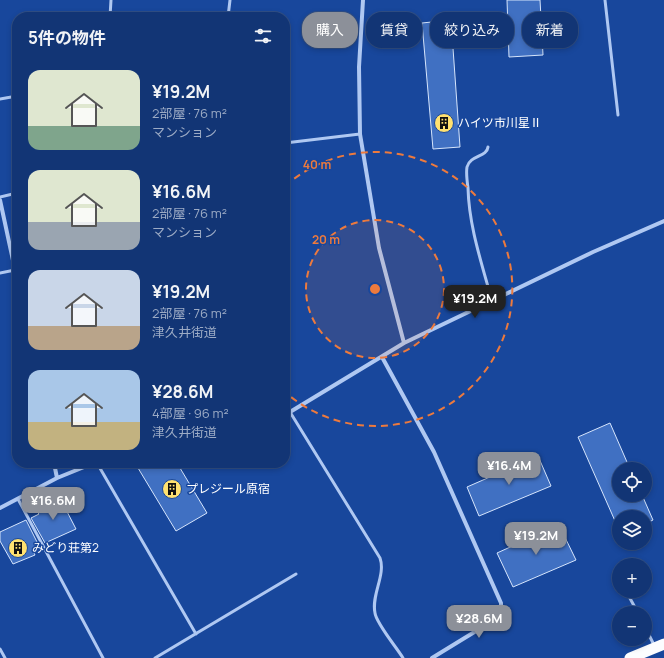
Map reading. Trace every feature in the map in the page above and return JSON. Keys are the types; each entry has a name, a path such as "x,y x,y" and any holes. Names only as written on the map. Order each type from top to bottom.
{"highway":[{"path":"630,658 660,646"}],"street":[{"path":"363,0 359,67 360,134 379,248 404,344"},
{"path":"0,200 12,256"},
{"path":"290,412 404,344 593,252 664,221"},
{"path":"382,357 434,452 501,603 501,609 494,620 432,658"},
{"path":"55,468 57,478"},
{"path":"0,508 57,478 83,468"}],"lane":[{"path":"110,12 111,0"},
{"path":"229,12 230,0"},
{"path":"605,0 618,115"},
{"path":"0,99 12,97"},
{"path":"290,142 360,134"},
{"path":"488,147 485,153 471,160 468,166 467,174 470,222 492,302"},
{"path":"0,197 12,194"},
{"path":"0,273 12,271"},
{"path":"290,412 380,558 381,568 374,606 375,616 403,658"},
{"path":"99,468 196,634"},
{"path":"18,499 103,658"},
{"path":"155,658 296,574"},
{"path":"652,636 660,646"},
{"path":"0,649 5,658"}],"building":[{"path":"507,0 540,0 541,12 522,12 522,48 543,48 543,55 509,57 509,48 514,48 514,12 507,12"},
{"path":"430,22 430,48 453,48 460,147 433,149 422,23"},
{"path":"610,423 627,462 612,462 612,502 645,502 649,510 612,510 612,514 578,437"},
{"path":"538,456 551,486 479,516 467,487"},
{"name":"プレジール原宿","path":"138,468 180,468 207,513 176,531"},
{"path":"60,498 76,529 45,543 31,518 39,514 36,511"},
{"name":"みどり荘第2","path":"26,520 39,546 32,549 35,555 13,564 0,541 0,532"},
{"path":"559,525 576,560 513,587 497,553"}],"place":[{"name":"ハイツ市川星Ⅱ","path":"444,123"},
{"name":"プレジール原宿","path":"172,489"},
{"name":"みどり荘第2","path":"18,548"}]}
